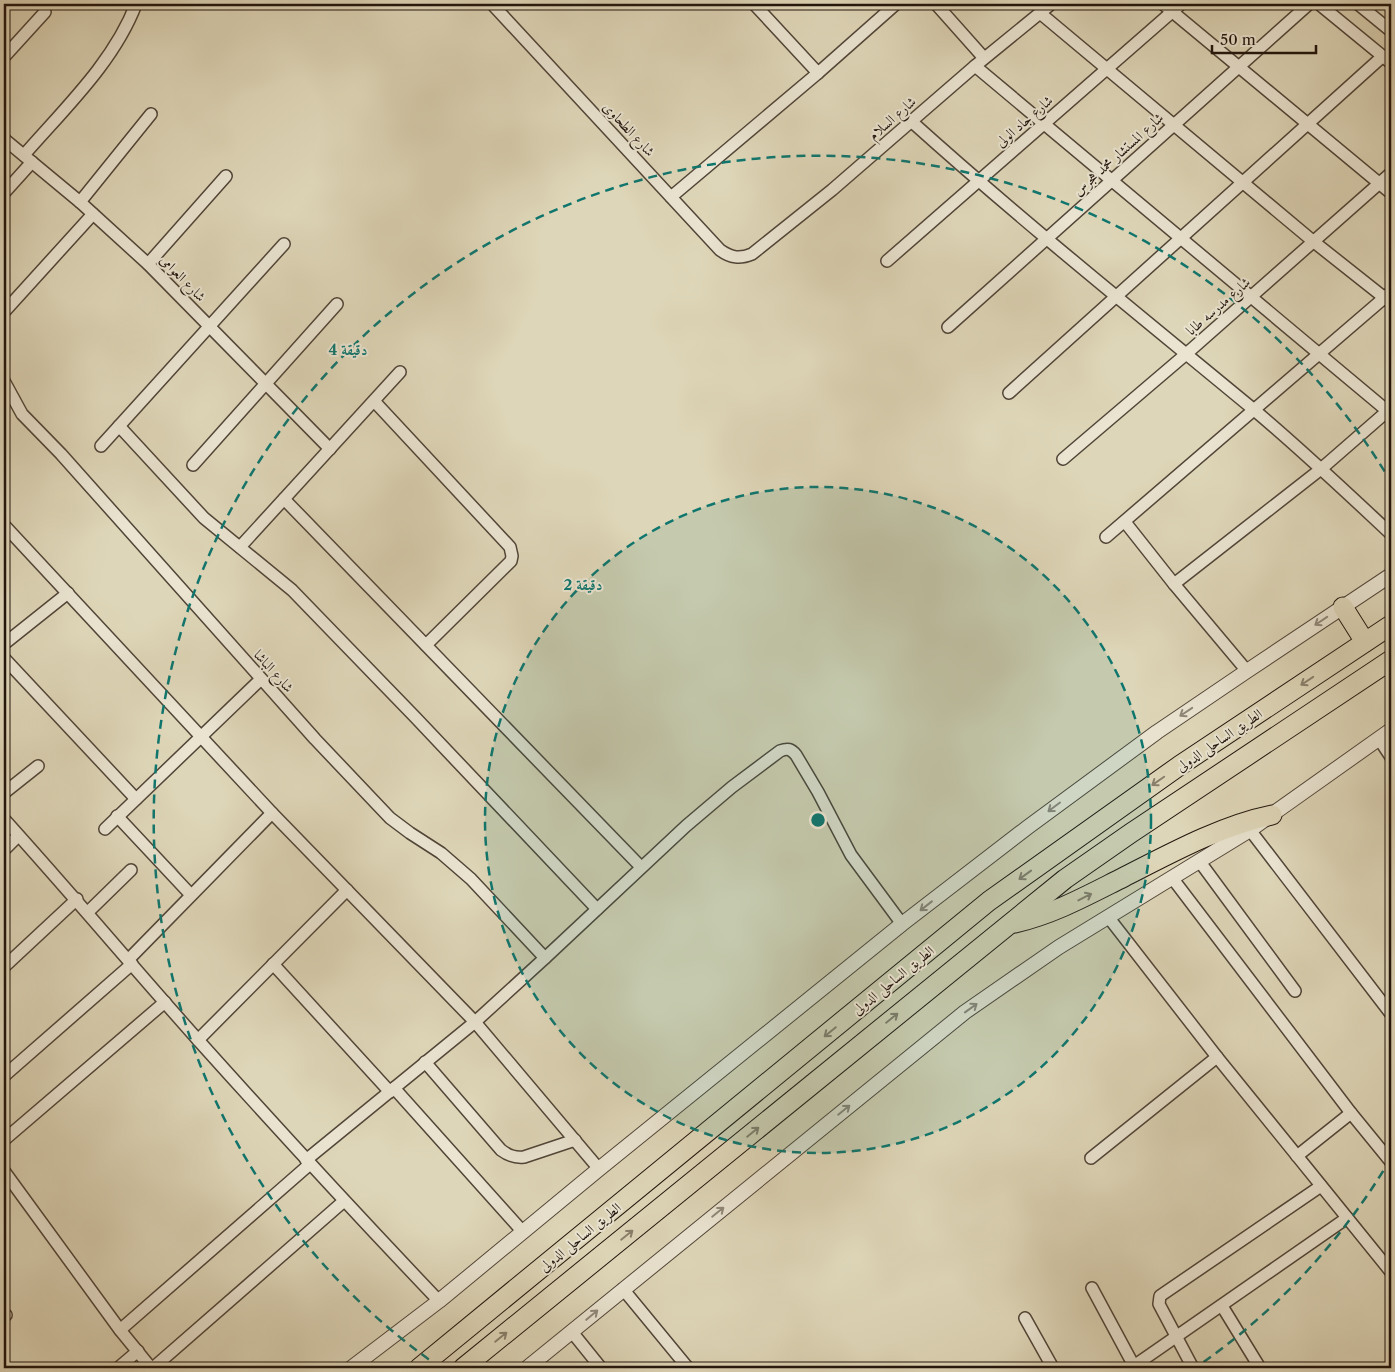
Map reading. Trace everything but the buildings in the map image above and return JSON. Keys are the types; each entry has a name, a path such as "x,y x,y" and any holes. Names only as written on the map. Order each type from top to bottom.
{"highway":[{"path":"1342,607 1365,642"},
{"name":"الطريق الساحلى الدولى","path":"419,1368 989,901 1172,772 1391,625"},
{"name":"الطريق الساحلى الدولى","path":"463,1368 1065,879 1391,660"},
{"path":"1006,925 1056,911 1215,834 1252,819 1272,815"}],"street":[{"path":"4,193 28,158 114,48 136,4"},
{"name":"شارع الطحاوى","path":"492,4 720,250 736,258 752,254"},
{"path":"754,4 818,73"},
{"path":"671,197 818,73 896,4"},
{"path":"936,4 984,58"},
{"name":"شارع السلام","path":"752,254 832,190 984,58 1051,4"},
{"name":"شارع المستشار محمد هجرس","path":"948,327 1309,4"},
{"path":"1009,393 1308,123 1387,59 1319,4"},
{"path":"1358,4 1391,31"},
{"path":"1172,6 1239,66 1391,193"},
{"name":"شارع جاد الولى","path":"887,261 1107,68 1172,6"},
{"path":"4,56 46,12"},
{"path":"1040,13 1314,242 1389,298 1320,353 1106,537"},
{"path":"975,66 1390,411 1321,469 1174,584"},
{"path":"80,202 151,114"},
{"path":"912,121 978,182 1185,355 1254,410 1391,534"},
{"name":"شارع العوامى","path":"4,139 80,202 148,264 330,449"},
{"name":"شارع مدرسه طابا","path":"1063,459 1185,355 1391,173"},
{"path":"148,264 226,176"},
{"path":"4,312 93,214"},
{"path":"101,446 284,244"},
{"path":"194,465 337,304"},
{"path":"240,547 400,372"},
{"name":"شارع الباشا","path":"4,381 22,414 61,454 261,679 390,818 441,853 471,879 545,958"},
{"path":"374,401 510,547 512,552 511,561 426,645"},
{"path":"119,426 204,518 292,590 597,909"},
{"path":"284,499 641,867"},
{"path":"1124,522 1246,670"},
{"path":"4,525 272,813 475,1022 599,1168"},
{"path":"351,1368 439,1301 599,1168 902,924 1095,776 1246,670 1391,576"},
{"path":"4,644 68,593"},
{"path":"4,658 136,799"},
{"path":"105,829 261,679"},
{"path":"527,1368 965,1012 1059,947 1173,879 1250,830 1391,730"},
{"path":"1379,738 1391,757"},
{"path":"120,1330 308,1162 475,1022 686,826 732,787 780,751 786,748 792,750 807,772 850,855 902,924"},
{"path":"4,793 38,766"},
{"path":"4,1076 130,962 191,895 272,813"},
{"path":"118,816 191,895"},
{"path":"4,820 77,899 198,1040 308,1162 439,1301"},
{"path":"1250,830 1391,1014"},
{"path":"4,850 18,836"},
{"path":"1200,862 1295,991"},
{"path":"88,912 131,870"},
{"path":"1173,879 1352,1114 1391,1162"},
{"path":"198,1040 347,890"},
{"path":"4,967 77,899"},
{"path":"1109,918 1217,1057 1391,1272"},
{"path":"273,964 523,1232"},
{"path":"4,1140 165,1002"},
{"path":"1091,1158 1217,1057"},
{"path":"425,1062 501,1150 508,1155 516,1158 524,1157 575,1140"},
{"path":"1296,1156 1352,1114"},
{"path":"4,1171 120,1330 152,1368 344,1201"},
{"path":"1193,1368 1159,1304 1160,1296 1321,1186"},
{"path":"1092,1288 1132,1367 1347,1218"},
{"path":"623,1289 688,1368"},
{"path":"1222,1306 1260,1368"},
{"path":"1024,1318 1054,1368"},
{"path":"572,1332 601,1368"},
{"path":"118,1368 138,1352"}]}
